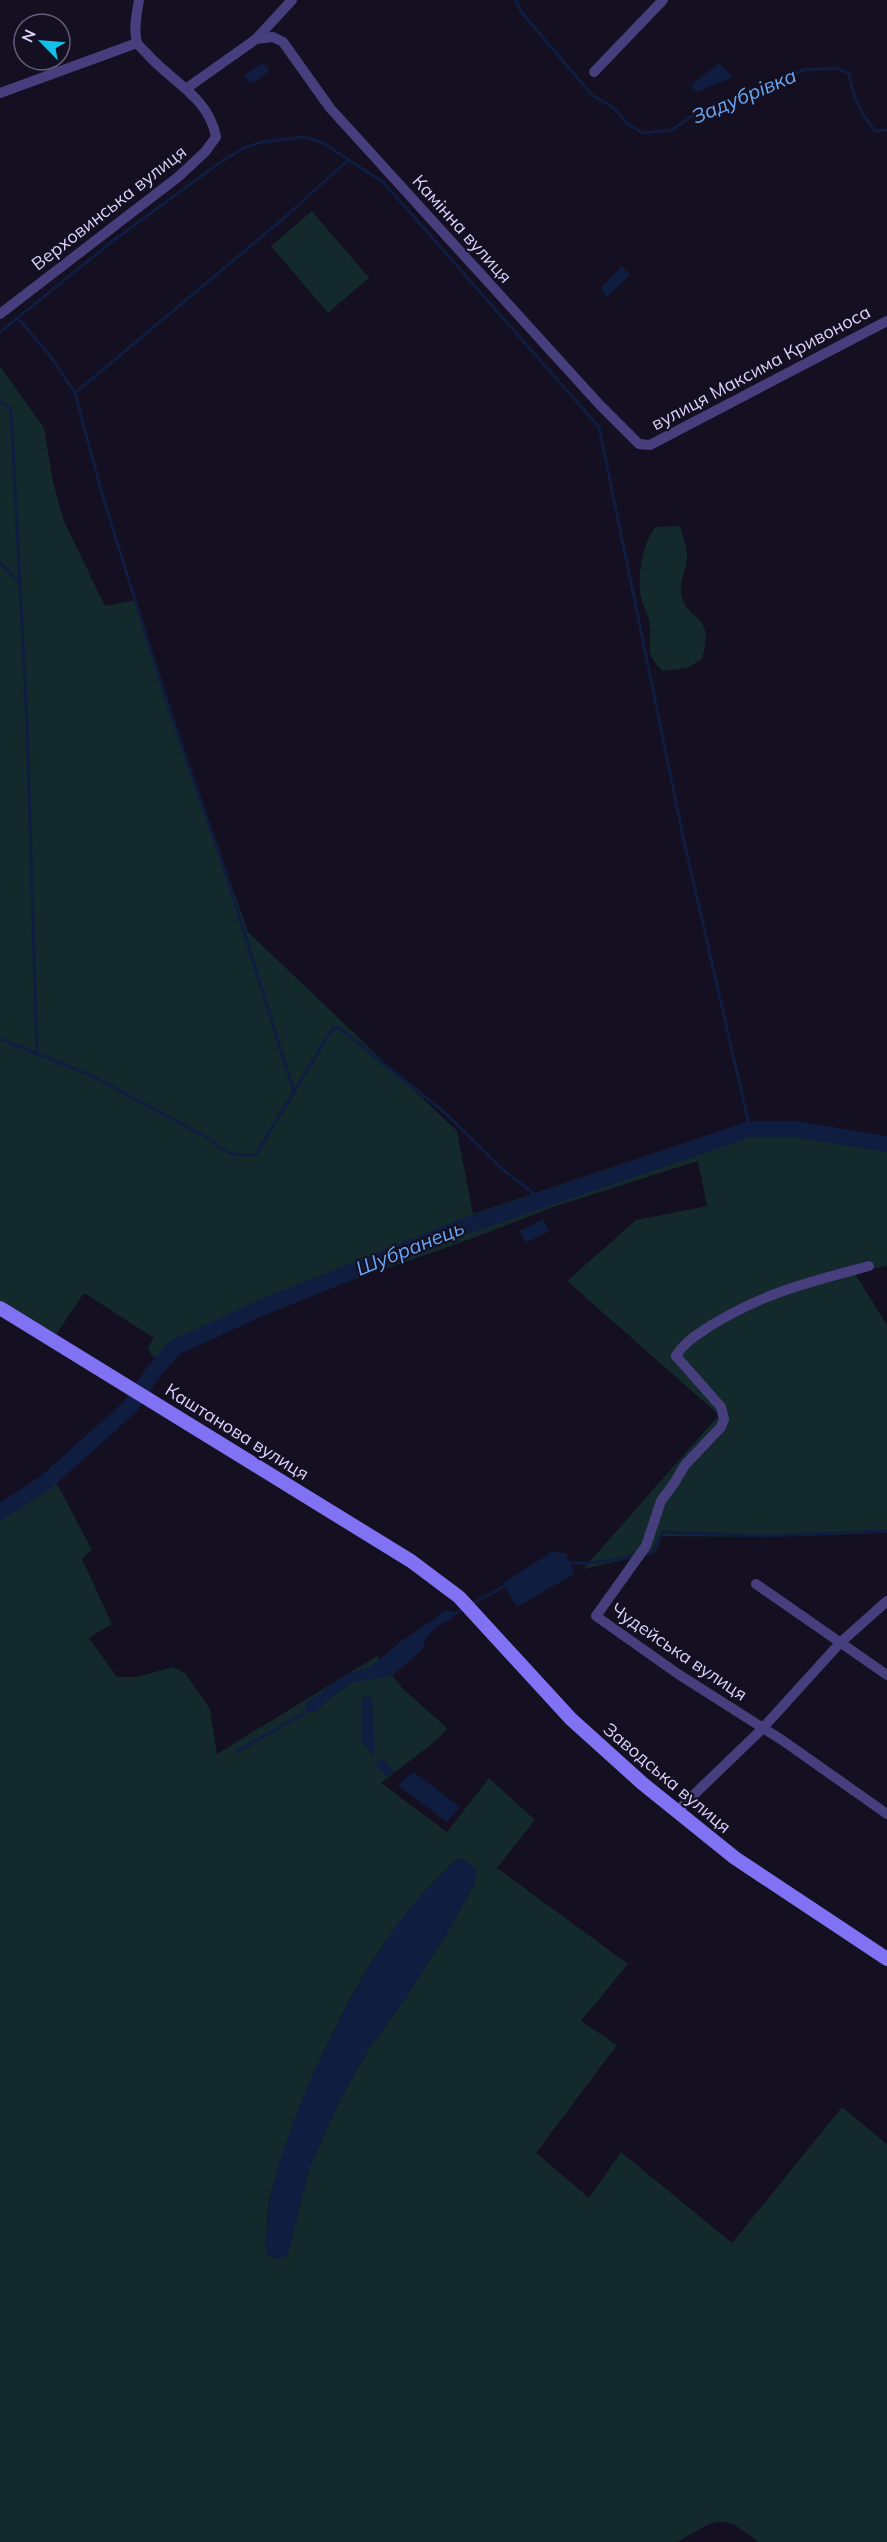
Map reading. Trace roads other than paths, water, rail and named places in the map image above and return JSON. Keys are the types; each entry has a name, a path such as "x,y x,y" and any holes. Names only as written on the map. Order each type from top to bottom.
{"main road":[{"name":"Каштанова вулиця","path":"0,1308 411,1561 456,1594"},
{"name":"Заводська вулиця","path":"456,1594 571,1719 677,1811 735,1858 887,1959"}],"street":[{"path":"0,93 137,43 136,18 139,0"},
{"path":"186,88 256,39 292,0"},
{"path":"594,72 663,0"},
{"name":"Камінна вулиця","path":"256,39 273,37 283,42 330,108 599,404 639,444 650,445"},
{"name":"Верховинська вулиця","path":"0,314 178,177 205,152 216,137 207,111 186,88 162,70 137,43"},
{"name":"вулиця Максима Кривоноса","path":"650,445 887,321"},
{"name":"Чудейська вулиця","path":"869,1266 807,1282 762,1297 697,1335 681,1347 676,1356 721,1407 724,1419 721,1427 685,1465 661,1501 646,1546 596,1617 762,1729 782,1740 887,1814"},
{"path":"756,1584 887,1675"},
{"path":"677,1811 762,1729 840,1643 887,1600"}],"water":[{"path":"262,63 268,68 268,72 252,83 248,82 245,75"},
{"path":"719,64 733,77 697,92 692,89 693,83"},
{"path":"622,266 630,275 607,297 601,288"},
{"path":"543,1219 549,1231 526,1243 520,1231"},
{"path":"552,1552 566,1553 574,1574 517,1607 503,1583"},
{"path":"443,1611 452,1611 453,1618 436,1627 426,1638 422,1650 392,1676 354,1682 330,1698 316,1712 306,1712 305,1704 347,1674 371,1667 400,1642"},
{"path":"361,1697 372,1697 375,1754 372,1755 361,1741"},
{"path":"383,1759 394,1772 387,1777 374,1764"},
{"path":"414,1772 460,1807 447,1822 399,1786"},
{"path":"458,1858 477,1870 475,1883 450,1928 407,1996 367,2052 342,2096 310,2166 289,2250 285,2257 277,2259 269,2256 265,2248 272,2189 295,2118 328,2042 389,1936 416,1901"}],"waterway":[{"name":"Задубрівка","path":"515,0 522,13 592,95 614,108 628,124 643,133 672,130 701,110 804,70 837,68 849,74 858,104 875,131 887,130"},
{"path":"0,332 114,240 219,163 244,148 262,142 305,137 323,143 384,183 599,427 684,841 750,1129"},
{"path":"75,393 284,218 349,159"},
{"path":"17,317 51,357 75,393 102,494 168,706 222,862 294,1092"},
{"path":"0,402 11,409 27,723 37,1054"},
{"path":"0,562 17,581"},
{"path":"0,1039 90,1075 210,1139 220,1148 243,1155 256,1154 331,1031 338,1027 444,1112 501,1168 542,1200"},
{"name":"Шубранець","path":"0,1512 45,1483 130,1407 151,1375 174,1348 261,1308 460,1228 750,1129 794,1129 887,1144"},
{"path":"643,1555 652,1553 663,1532 762,1536 887,1531"},
{"path":"570,1563 591,1563 636,1556"},
{"path":"471,1604 505,1586"},
{"path":"454,1614 463,1609"},
{"path":"236,1752 306,1712"}]}
